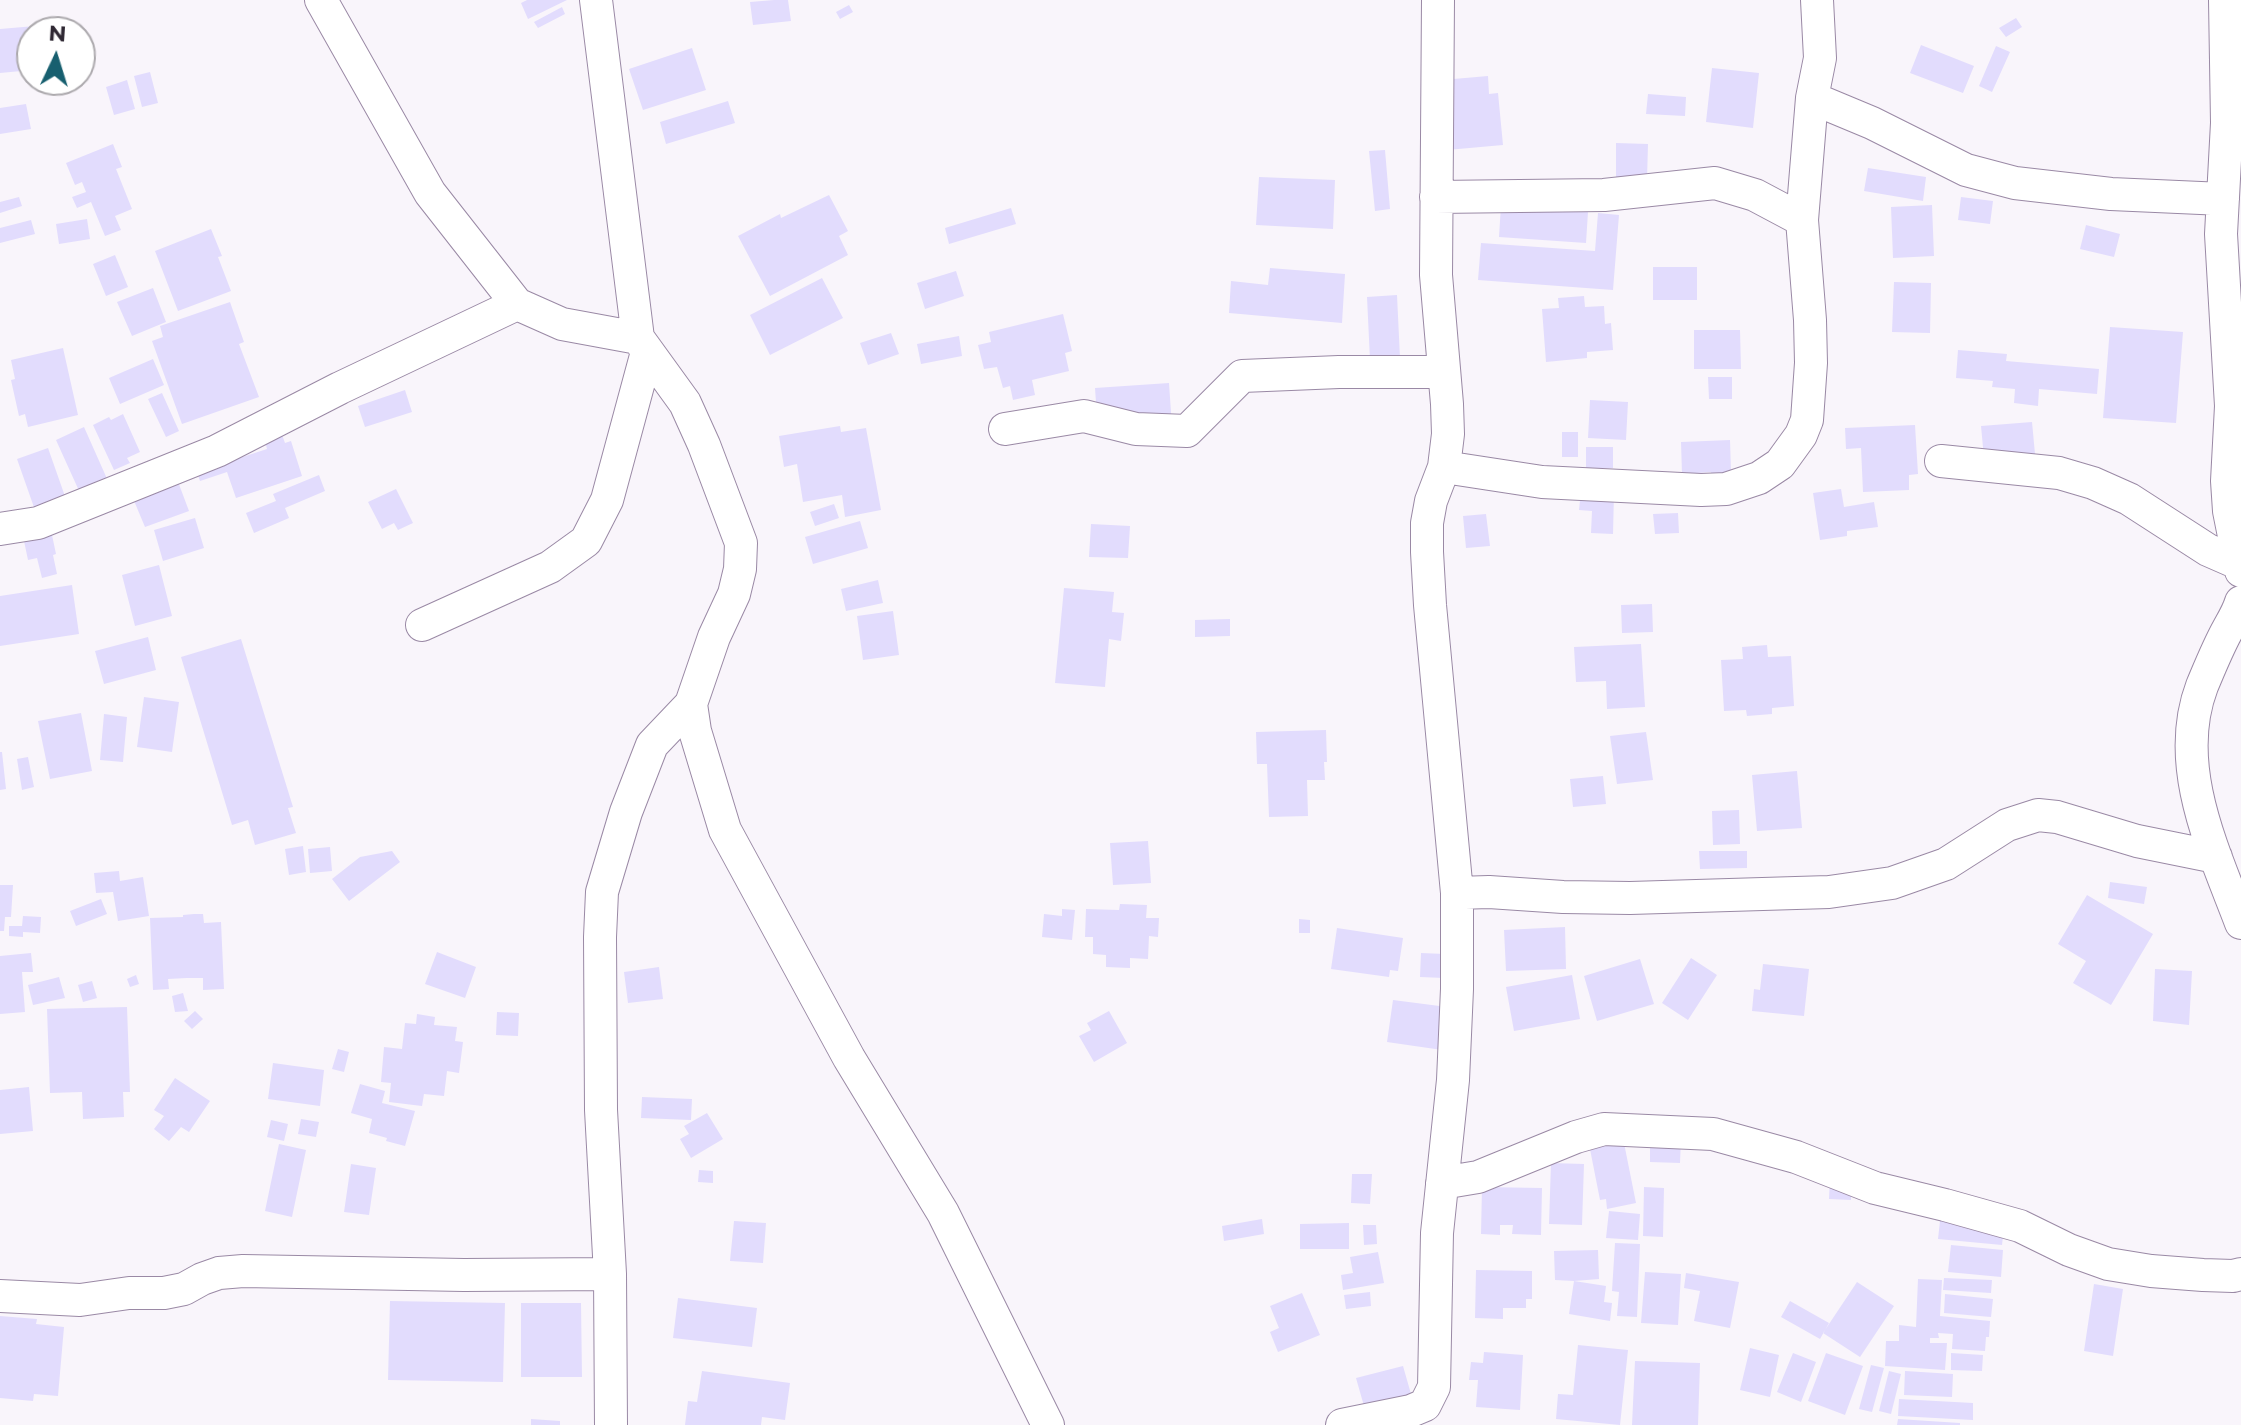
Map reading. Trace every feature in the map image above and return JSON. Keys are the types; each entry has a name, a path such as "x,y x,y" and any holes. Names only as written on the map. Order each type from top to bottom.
{"street":[{"path":"321,0 430,193 517,304 562,324 643,345 685,403 741,543 740,569 734,594 714,637 691,704 652,745 626,812 602,892 601,1110 610,1274 611,1425"},
{"path":"422,625 550,567 586,541 607,500 643,345 596,0"},
{"path":"1342,1425 1411,1411 1425,1405 1434,1387 1437,1233 1453,1080 1457,989 1457,893 1427,552 1427,523 1431,501 1444,467 1448,434 1436,275 1438,0"},
{"path":"1444,467 1542,482 1701,490 1726,489 1759,478 1780,464 1801,435 1809,404 1810,320 1802,220 1812,98 1820,58 1817,0"},
{"path":"2225,0 2227,123 2223,288 2231,406 2227,481 2229,511 2240,568"},
{"path":"1812,98 1872,123 1966,170 2015,183 2111,194 2223,199"},
{"path":"1436,197 1604,195 1715,183 1755,195 1802,220"},
{"path":"0,529 38,523 217,451 340,388 517,304"},
{"path":"1005,429 1084,416 1136,429 1187,431 1242,376 1443,372"},
{"path":"1941,461 2059,473 2093,483 2129,499 2240,568"},
{"path":"2241,602 2201,688 2192,728 2192,762 2201,812 2241,923"},
{"path":"691,704 695,731 725,830 849,1058 943,1213 1048,1425"},
{"path":"1457,893 1630,898 1749,896 1845,890 1892,883 1946,864 2007,825 2038,815 2057,817 2137,841 2216,857"},
{"path":"1442,1183 1478,1177 1576,1137 1604,1129 1713,1134 1796,1157 1875,1188 2020,1226 2069,1250 2108,1264 2203,1275 2241,1274"},
{"path":"0,1296 80,1300 129,1293 164,1293 184,1289 219,1273 243,1271 610,1274"}],"building":[{"path":"527,0 567,0 528,19 521,3"},
{"path":"788,0 791,21 753,25 750,2"},
{"path":"849,5 853,12 840,19 836,12"},
{"path":"562,7 565,14 538,28 534,22"},
{"path":"2016,18 2022,27 2006,37 1999,28"},
{"path":"16,28 16,72 0,73 0,29"},
{"path":"1921,45 1974,66 1963,93 1910,73"},
{"path":"1996,46 2010,52 1992,92 1979,86"},
{"path":"692,48 706,90 643,110 629,69"},
{"path":"1712,68 1759,73 1753,128 1706,122"},
{"path":"150,72 158,103 142,107 134,76"},
{"path":"1488,76 1489,94 1498,93 1503,145 1447,150 1442,80"},
{"path":"127,80 135,109 114,115 106,87"},
{"path":"1648,94 1686,97 1685,116 1646,114"},
{"path":"728,101 735,123 666,144 660,122"},
{"path":"26,104 31,129 0,134 0,108"},
{"path":"1616,143 1648,144 1647,180 1616,179"},
{"path":"113,144 122,167 116,169 132,209 115,216 121,230 105,236 91,202 77,208 72,197 86,192 82,182 75,185 66,163"},
{"path":"1385,150 1390,209 1375,211 1369,151"},
{"path":"1868,168 1926,177 1923,201 1864,191"},
{"path":"1259,177 1335,180 1333,229 1256,225"},
{"path":"829,195 848,231 839,236 848,255 770,296 738,236 780,214 781,218"},
{"path":"19,197 22,206 0,213 0,202"},
{"path":"1961,197 1993,201 1990,224 1958,220"},
{"path":"1501,205 1588,212 1586,243 1499,237"},
{"path":"1932,205 1934,256 1893,258 1891,207"},
{"path":"1011,208 1016,224 949,244 945,228"},
{"path":"1598,213 1619,215 1613,290 1478,280 1481,243 1595,251"},
{"path":"87,219 90,239 59,244 56,224"},
{"path":"31,220 35,234 0,243 0,228"},
{"path":"2086,225 2120,234 2114,257 2080,249"},
{"path":"211,229 231,291 178,311 155,251"},
{"path":"115,255 128,287 106,296 93,264"},
{"path":"1653,267 1697,267 1697,300 1653,300"},
{"path":"1270,268 1345,274 1342,323 1229,313 1231,281 1268,285"},
{"path":"956,271 964,296 925,309 917,283"},
{"path":"822,278 843,318 770,355 750,315"},
{"path":"1894,282 1931,283 1930,333 1892,332"},
{"path":"153,288 166,322 132,336 117,302"},
{"path":"1397,295 1400,358 1370,360 1367,297"},
{"path":"1584,296 1585,307 1604,306 1605,324 1611,323 1613,350 1587,352 1587,358 1546,362 1542,309 1559,308 1558,298"},
{"path":"230,302 244,342 239,344 259,397 182,424 152,341 163,337 160,326"},
{"path":"1063,314 1072,351 1065,353 1069,371 1032,380 1035,395 1013,400 1010,386 1003,388 997,367 984,369 978,345 991,342 989,332"},
{"path":"2110,327 2183,332 2176,423 2103,418"},
{"path":"1694,330 1740,330 1741,369 1694,369"},
{"path":"891,333 899,354 868,365 860,343"},
{"path":"959,336 962,356 921,364 917,344"},
{"path":"63,348 78,415 28,427 25,414 19,416 11,380 15,379 11,360"},
{"path":"1958,350 2007,354 2006,361 2099,369 2097,394 2039,389 2038,406 2014,403 2015,389 1992,387 1993,381 1956,378"},
{"path":"153,359 164,385 120,404 109,378"},
{"path":"1708,377 1732,377 1732,399 1709,399"},
{"path":"1169,383 1172,427 1098,432 1095,388"},
{"path":"405,390 412,412 365,427 358,406"},
{"path":"162,393 179,431 166,437 148,399"},
{"path":"1590,400 1628,402 1626,440 1588,438"},
{"path":"123,414 140,452 127,458 130,463 114,470 93,425"},
{"path":"2032,422 2035,454 1984,458 1981,426"},
{"path":"1915,425 1918,474 1909,475 1909,490 1863,492 1861,448 1846,449 1845,428"},
{"path":"840,426 841,432 866,428 881,510 845,517 842,495 803,502 797,464 784,467 779,436"},
{"path":"84,427 108,481 80,493 56,440"},
{"path":"281,432 285,443 291,441 302,476 236,498 227,472 200,481 195,467 224,463 267,449 264,437"},
{"path":"1562,432 1578,432 1578,457 1562,457"},
{"path":"1730,440 1731,472 1711,481 1711,472 1682,474 1681,442"},
{"path":"1586,447 1613,447 1613,468 1586,468"},
{"path":"48,448 67,502 36,513 17,459"},
{"path":"319,475 325,491 285,508 289,518 254,533 246,513 276,501 273,494"},
{"path":"177,479 189,511 145,527 132,496"},
{"path":"396,489 413,523 398,530 394,523 382,529 368,502"},
{"path":"1841,489 1844,507 1874,502 1878,527 1847,531 1847,536 1820,540 1813,493"},
{"path":"1581,491 1614,493 1613,534 1591,533 1592,511 1579,510"},
{"path":"834,504 839,518 815,526 810,512"},
{"path":"1678,513 1679,533 1655,534 1653,514"},
{"path":"1486,514 1490,546 1466,548 1463,516"},
{"path":"195,518 204,548 163,561 154,530"},
{"path":"860,521 868,548 813,564 805,537"},
{"path":"1091,524 1130,526 1128,558 1089,557"},
{"path":"52,535 57,574 42,578 37,558 28,560 24,541"},
{"path":"159,565 172,616 135,626 122,575"},
{"path":"878,580 883,603 846,611 841,589"},
{"path":"72,585 79,634 0,646 0,596"},
{"path":"1064,588 1114,592 1112,612 1124,613 1121,641 1109,639 1105,687 1055,683"},
{"path":"1652,604 1653,632 1622,633 1621,605"},
{"path":"893,611 899,655 863,660 857,616"},
{"path":"1230,619 1230,636 1195,637 1195,620"},
{"path":"148,637 156,670 104,684 95,651"},
{"path":"241,639 293,807 288,808 296,833 255,845 248,820 232,825 181,657"},
{"path":"1641,644 1645,707 1607,709 1606,681 1576,682 1574,647"},
{"path":"1767,645 1768,657 1791,656 1794,706 1772,708 1772,714 1747,716 1746,710 1724,711 1721,660 1743,659 1742,647"},
{"path":"144,697 179,702 172,752 137,747"},
{"path":"81,713 92,771 50,779 38,721"},
{"path":"104,714 127,717 123,762 100,760"},
{"path":"1326,730 1325,780 1307,780 1308,816 1269,817 1267,764 1257,764 1256,732"},
{"path":"1646,732 1653,780 1617,784 1610,736"},
{"path":"0,752 6,789 0,790"},
{"path":"28,757 34,787 22,790 17,759"},
{"path":"1797,771 1802,828 1757,831 1752,775"},
{"path":"1603,776 1606,804 1573,807 1570,779"},
{"path":"1739,810 1740,844 1713,845 1712,811"},
{"path":"1148,841 1151,883 1113,885 1110,843"},
{"path":"303,846 306,872 289,875 285,849"},
{"path":"330,847 332,871 310,873 308,849"},
{"path":"392,851 400,862 349,901 332,879 360,857"},
{"path":"1699,851 1747,851 1747,868 1700,869"},
{"path":"119,871 120,881 143,877 149,916 118,921 113,892 96,893 94,873"},
{"path":"2110,882 2147,887 2144,904 2108,898"},
{"path":"0,885 13,885 11,917 5,917 4,931 0,931"},
{"path":"2087,895 2153,934 2111,1005 2073,983 2086,961 2058,944"},
{"path":"101,899 107,914 76,926 70,911"},
{"path":"1120,904 1147,905 1146,918 1159,918 1158,937 1149,936 1148,959 1130,958 1130,968 1106,967 1106,955 1093,954 1093,937 1085,937 1086,909 1119,910"},
{"path":"1062,909 1075,910 1072,940 1042,937 1044,914 1062,916"},
{"path":"203,914 204,923 221,922 224,989 203,990 203,978 187,978 168,979 169,989 153,990 150,918"},
{"path":"23,916 41,917 40,933 23,932 23,937 9,936 9,926 22,926"},
{"path":"1299,919 1310,920 1310,933 1299,933"},
{"path":"1565,927 1566,969 1506,971 1504,930"},
{"path":"1337,928 1403,938 1398,971 1390,970 1389,977 1331,969"},
{"path":"437,952 476,967 465,998 425,984"},
{"path":"31,953 33,972 22,972 25,1012 0,1014 0,956"},
{"path":"1421,953 1445,954 1444,978 1420,977"},
{"path":"1691,958 1717,975 1688,1020 1662,1003"},
{"path":"1640,959 1654,1004 1597,1021 1584,976"},
{"path":"1763,964 1809,969 1804,1016 1752,1011 1754,989 1760,990"},
{"path":"659,967 663,999 628,1003 624,972"},
{"path":"2155,969 2192,971 2189,1025 2153,1021"},
{"path":"136,975 139,984 130,987 127,979"},
{"path":"1572,975 1580,1019 1514,1031 1506,987"},
{"path":"59,977 65,998 33,1005 28,985"},
{"path":"92,981 97,998 83,1002 78,985"},
{"path":"183,993 188,1011 175,1012 172,996"},
{"path":"1393,1000 1455,1008 1449,1051 1387,1042"},
{"path":"127,1007 130,1092 123,1092 124,1117 83,1119 82,1092 50,1093 47,1009"},
{"path":"195,1011 203,1019 192,1029 184,1021"},
{"path":"1109,1011 1127,1043 1094,1062 1079,1036 1091,1030 1087,1023"},
{"path":"497,1012 519,1013 518,1036 496,1035"},
{"path":"417,1014 435,1017 434,1025 457,1027 455,1041 463,1042 459,1073 447,1071 444,1096 424,1094 422,1106 389,1102 391,1083 381,1082 384,1047 402,1049 405,1023 416,1024"},
{"path":"338,1049 349,1052 344,1072 332,1069"},
{"path":"273,1063 324,1070 320,1106 268,1099"},
{"path":"175,1078 210,1101 189,1132 181,1127 169,1141 154,1129 164,1116 154,1110"},
{"path":"360,1084 385,1091 382,1103 415,1111 405,1146 369,1133 372,1119 351,1113"},
{"path":"29,1087 33,1131 0,1134 0,1090"},
{"path":"642,1097 692,1099 691,1120 641,1118"},
{"path":"707,1113 723,1139 691,1158 680,1139 689,1134 684,1126"},
{"path":"301,1119 319,1122 316,1137 298,1134"},
{"path":"271,1120 288,1124 284,1141 267,1137"},
{"path":"1623,1138 1636,1203 1607,1209 1606,1199 1600,1200 1589,1144"},
{"path":"1642,1138 1681,1139 1680,1163 1650,1162 1650,1147 1642,1147"},
{"path":"279,1144 306,1150 292,1217 265,1211"},
{"path":"1551,1163 1584,1164 1582,1225 1549,1224"},
{"path":"351,1164 376,1168 369,1215 344,1212"},
{"path":"699,1170 713,1171 713,1183 698,1182"},
{"path":"1352,1174 1372,1174 1370,1204 1351,1203"},
{"path":"1830,1179 1852,1180 1851,1200 1829,1199"},
{"path":"1482,1187 1542,1188 1541,1235 1512,1234 1513,1225 1500,1225 1500,1235 1481,1234"},
{"path":"1644,1187 1664,1188 1663,1237 1643,1236"},
{"path":"1609,1211 1640,1214 1638,1240 1606,1238"},
{"path":"1941,1212 2005,1218 2002,1245 1938,1239"},
{"path":"1262,1219 1264,1234 1224,1241 1222,1226"},
{"path":"734,1221 766,1223 763,1263 730,1261"},
{"path":"1349,1223 1349,1249 1300,1249 1300,1224"},
{"path":"1363,1225 1376,1225 1377,1244 1364,1245"},
{"path":"1615,1243 1640,1244 1637,1317 1617,1316 1619,1292 1612,1291"},
{"path":"1951,1245 2003,1250 2001,1277 1948,1272"},
{"path":"1598,1250 1599,1279 1555,1280 1554,1251"},
{"path":"1378,1252 1384,1283 1343,1290 1341,1275 1353,1273 1350,1257"},
{"path":"1476,1270 1532,1271 1532,1299 1526,1299 1526,1308 1503,1308 1503,1319 1475,1318"},
{"path":"1645,1272 1681,1274 1678,1325 1641,1323"},
{"path":"1686,1273 1739,1282 1730,1328 1694,1321 1700,1291 1684,1288"},
{"path":"1944,1278 1992,1280 1991,1293 1943,1290"},
{"path":"1918,1279 1942,1280 1940,1316 1990,1321 1985,1351 1952,1349 1953,1334 1938,1333 1939,1338 1930,1338 1930,1343 1947,1343 1945,1370 1885,1366 1886,1341 1899,1341 1899,1325 1916,1327"},
{"path":"1574,1281 1606,1286 1604,1302 1612,1303 1610,1321 1569,1314"},
{"path":"1857,1282 1894,1306 1860,1357 1823,1333"},
{"path":"2094,1284 2123,1289 2113,1356 2084,1351"},
{"path":"1370,1292 1371,1306 1346,1309 1344,1295"},
{"path":"1302,1293 1320,1335 1278,1352 1270,1332 1279,1328 1270,1306"},
{"path":"1945,1294 1993,1299 1991,1317 1944,1313"},
{"path":"678,1298 757,1308 752,1347 673,1338"},
{"path":"390,1301 505,1303 503,1382 388,1380"},
{"path":"1790,1301 1829,1323 1820,1339 1781,1317"},
{"path":"521,1303 581,1303 582,1377 521,1377"},
{"path":"0,1316 37,1319 36,1324 64,1327 58,1396 34,1394 33,1401 0,1398"},
{"path":"1578,1345 1628,1350 1620,1425 1556,1419 1558,1394 1573,1395"},
{"path":"1750,1348 1779,1355 1770,1397 1740,1390"},
{"path":"1484,1352 1523,1355 1520,1410 1476,1407 1478,1380 1469,1380 1471,1362 1483,1363"},
{"path":"1793,1353 1816,1362 1801,1402 1777,1392"},
{"path":"1826,1353 1863,1366 1845,1415 1808,1401"},
{"path":"1951,1353 1983,1355 1982,1371 1951,1370"},
{"path":"1635,1361 1700,1363 1698,1425 1632,1425"},
{"path":"1871,1365 1884,1368 1872,1412 1859,1409"},
{"path":"1403,1366 1413,1401 1366,1413 1356,1378"},
{"path":"702,1371 790,1383 785,1420 762,1417 761,1425 685,1425 688,1401 697,1402"},
{"path":"1889,1371 1901,1374 1891,1414 1879,1411"},
{"path":"1905,1371 1953,1374 1952,1397 1904,1395"},
{"path":"1899,1399 1973,1403 1973,1420 1898,1416"},
{"path":"531,1419 560,1421 560,1425 531,1425"},
{"path":"1898,1419 1960,1423 1960,1425 1897,1425"}]}
